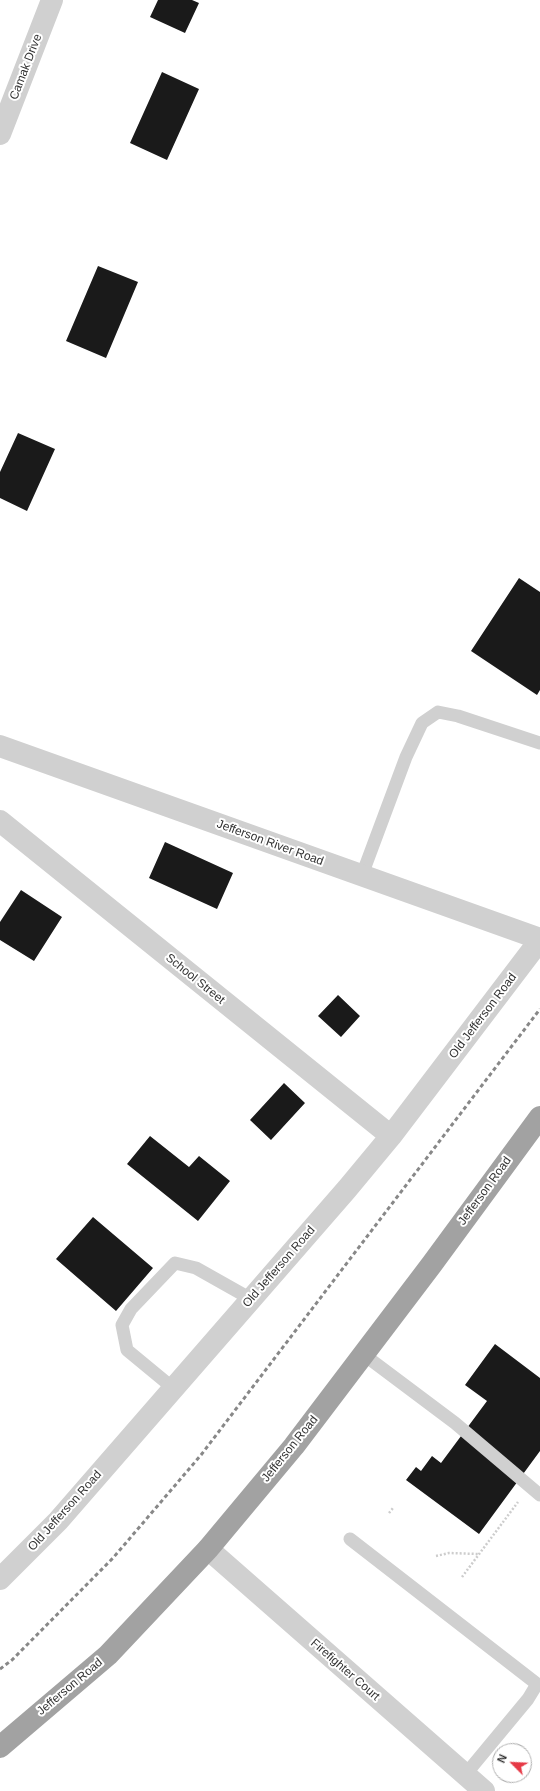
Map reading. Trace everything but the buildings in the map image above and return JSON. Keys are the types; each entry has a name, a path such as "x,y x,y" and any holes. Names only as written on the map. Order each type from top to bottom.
{"highway":[{"name":"Jefferson Road","path":"0,1747 108,1655 208,1549 294,1446 540,1117"}],"street":[{"name":"Camak Drive","path":"1,130 52,0"},
{"name":"Jefferson River Road","path":"0,746 540,940"},
{"name":"School Street","path":"0,821 391,1136"},
{"name":"Old Jefferson Road","path":"0,1579 58,1521 391,1136 540,940"},
{"name":"Firefighter Court","path":"208,1549 484,1791"}],"lane":[{"path":"362,876 406,756 422,723 438,712 458,716 540,743"},
{"path":"173,1388 127,1350 122,1325 131,1309 175,1263 196,1268 251,1299"},
{"path":"363,1354 455,1423 540,1495"},
{"path":"350,1539 539,1682 528,1699 465,1775"}],"path":[{"path":"462,1577 529,1485"},
{"path":"389,1513 393,1508"},
{"path":"436,1556 448,1553 479,1554"}],"railway":[{"path":"0,1669 12,1660 113,1558 201,1455 540,1009"}]}
